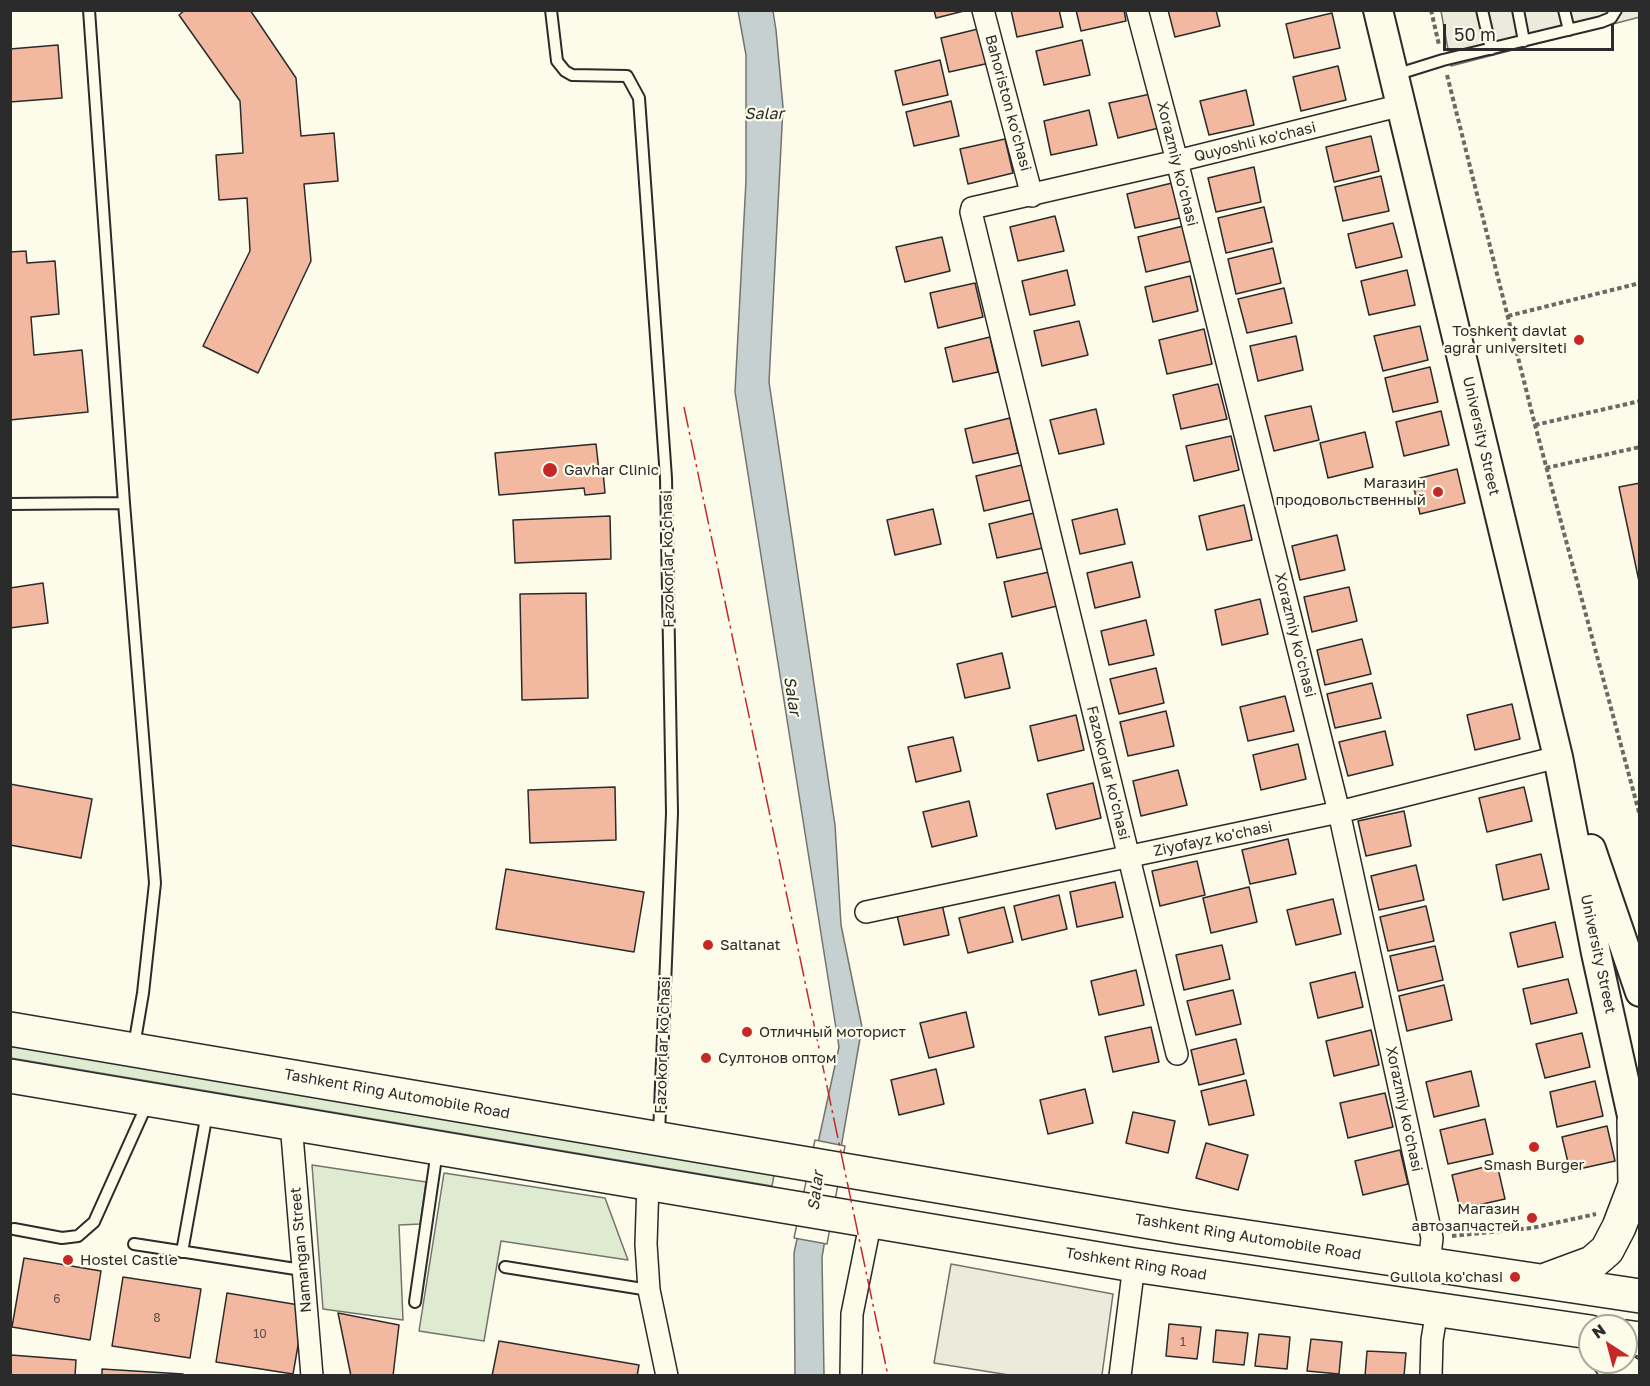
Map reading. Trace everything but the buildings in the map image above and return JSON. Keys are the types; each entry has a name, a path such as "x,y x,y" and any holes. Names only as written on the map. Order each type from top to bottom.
{"highway":[{"name":"Tashkent Ring Automobile Road","path":"10,1029 1180,1227 1431,1251 1542,1281 1640,1296"},
{"path":"10,1076 648,1182"},
{"path":"1542,1281 1592,1263 1607,1250 1628,1210 1635,1185 1637,1136"},
{"name":"Toshkent Ring Road","path":"648,1182 1134,1264 1498,1319"},
{"path":"1498,1319 1578,1330"},
{"path":"1498,1319 1578,1348"}],"main road":[{"name":"University Street","path":"1378,10 1558,756 1596,953 1637,1136"},
{"name":"University Street","path":"1558,756 1640,992"}],"street":[{"name":"Bahoriston ko'chasi","path":"983,10 1032,196"},
{"name":"Xorazmiy ko'chasi","path":"1137,10 1177,161 1339,812 1431,1251"},
{"name":"Quyoshli ko'chasi","path":"971,212 972,208 1032,196 1402,105"},
{"name":"Fazokorlar ko'chasi","path":"971,212 1177,1054"},
{"name":"Ziyofayz ko'chasi","path":"866,912 1339,812 1558,756"},
{"name":"Namangan Street","path":"291,1123 312,1376"},
{"path":"648,1182 646,1244 649,1290 667,1376"},
{"path":"852,1376 852,1314 860,1218"},
{"path":"1120,1376 1134,1264"},
{"path":"1431,1376 1432,1340 1437,1310"}],"lane":[{"path":"89,10 124,503 155,883 143,993 133,1049"},
{"name":"Fazokorlar ko'chasi","path":"551,10 557,61 565,71 572,75 627,76 639,98 667,490 672,813 659,1138"},
{"path":"1482,10 1491,48"},
{"path":"1518,10 1524,41"},
{"path":"1564,10 1569,30"},
{"path":"1394,75 1443,60 1601,22 1611,18 1616,10"},
{"path":"10,504 124,503"},
{"path":"14,1229 62,1239 78,1236 94,1222 149,1099"},
{"path":"182,1252 208,1109"},
{"path":"415,1302 438,1148"},
{"path":"134,1244 302,1270"},
{"path":"505,1267 649,1290"}],"path":[{"path":"1431,10 1546,468 1640,816"},
{"path":"1508,316 1640,283"},
{"path":"1535,425 1640,401"},
{"path":"1546,468 1640,447"},
{"path":"1431,1251 1604,1212"}],"green space":[{"path":"10,1042 775,1170 772,1186 11,1058"},
{"path":"312,1165 426,1182 420,1224 399,1225 403,1320 323,1309"},
{"path":"444,1173 605,1198 628,1260 501,1241 484,1341 419,1331"}],"shaded area":[{"path":"1639,10 1640,17 1451,66 1441,11"},
{"path":"951,1264 1113,1294 1102,1375 1009,1375 934,1363"}],"water":[{"name":"Salar","path":"738,11 773,11 776,30 783,107 769,382 835,825 841,925 862,1027 822,1257 824,1375 795,1375 794,1253 839,1047 735,392 746,180 746,55"}],"pier":[{"path":"815,1140 845,1146 827,1244 794,1238"}],"power":[{"path":"684,407 888,1376"}],"place":[{"name":"Toshkent davlat agrar universiteti","path":"1579,340"},
{"name":"Gavhar Clinic","path":"550,470"},
{"name":"Магазин продовольственный","path":"1438,492"},
{"name":"Saltanat","path":"708,945"},
{"name":"Отличный моторист","path":"747,1032"},
{"name":"Султонов оптом","path":"706,1058"},
{"name":"Smash Burger","path":"1534,1147"},
{"name":"Магазин автозапчастей","path":"1532,1218"},
{"name":"Hostel Castle","path":"68,1260"},
{"name":"Gullola ko'chasi","path":"1515,1277"}]}
